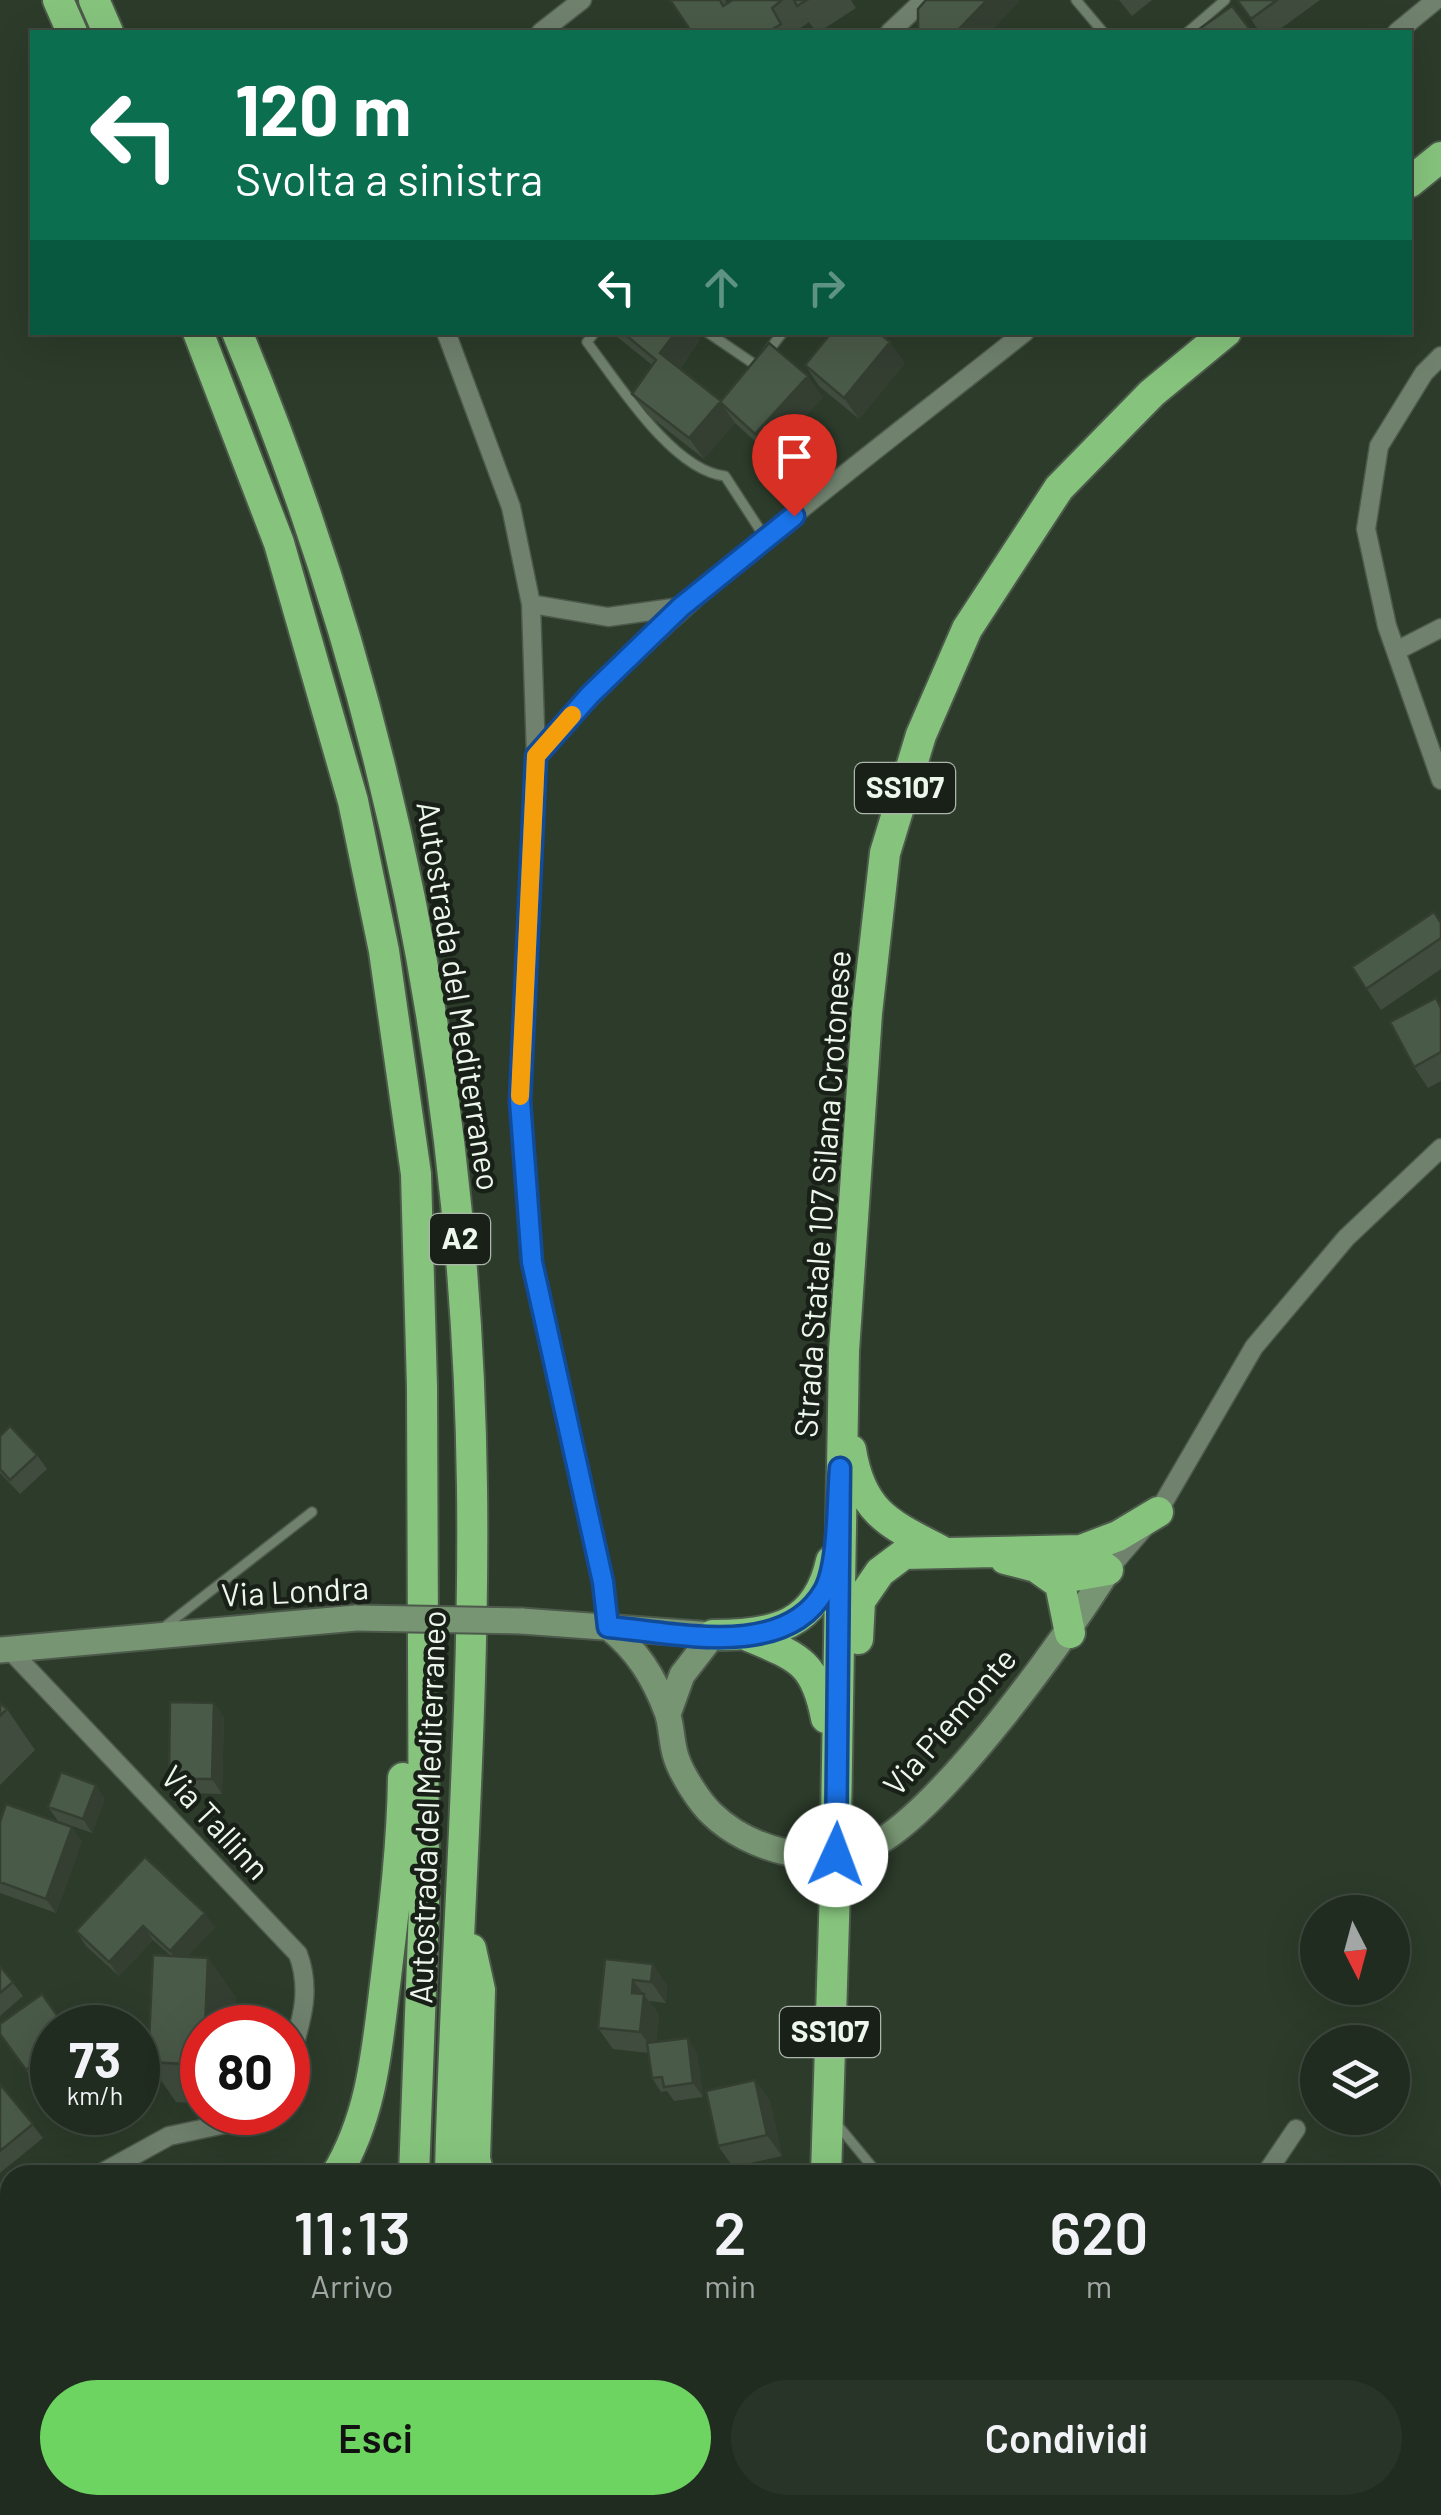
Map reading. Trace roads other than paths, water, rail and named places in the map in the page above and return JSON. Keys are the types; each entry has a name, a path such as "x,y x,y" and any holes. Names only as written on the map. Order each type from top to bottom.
{"highway":[{"path":"58,0 71,30"},
{"path":"94,0 107,30"},
{"path":"1412,180 1441,157"},
{"name":"Autostrada del Mediterraneo","path":"199,335 279,543 352,801 384,951 416,1174 422,1388 424,1908 414,2165"},
{"name":"Autostrada del Mediterraneo","path":"238,335 314,529 388,792 420,942 455,1166 472,1490 462,1906 450,2165"},
{"name":"Strada Statale 107 Silana Crotonese","path":"826,2165 838,1780 844,1351 867,1012 886,853 921,735 967,629 1058,488 1152,393 1222,335"},
{"path":"844,1351 851,1454 862,1492 880,1518 948,1554"},
{"path":"342,2165 358,2139 373,2080 402,1852 406,1452 422,1388"},
{"path":"714,1635 746,1635 784,1627 809,1609 825,1589 840,1468"},
{"path":"838,1780 849,1754 860,1601 880,1572 904,1554 992,1556 1081,1550 1118,1536 1158,1512"},
{"path":"1081,1550 1108,1570"},
{"path":"992,1556 1074,1576 1108,1570"},
{"path":"1036,1568 1060,1584 1070,1633"},
{"path":"746,1635 800,1658 820,1684 836,1821"},
{"path":"462,1906 480,1990 476,2165"}],"street":[{"path":"544,30 582,0"},
{"path":"892,30 924,0"},
{"path":"1398,30 1436,0"},
{"path":"447,335 511,507 531,604 536,756 520,1101 532,1262 603,1582 608,1627"},
{"path":"536,756 590,695 681,607 1021,335"},
{"path":"1441,356 1424,373 1378,446 1366,529 1396,652 1441,780"},
{"path":"531,604 608,617 681,607"},
{"path":"1396,652 1441,628"},
{"name":"Via Piemonte","path":"608,1627 629,1644 651,1674 668,1714 676,1759 711,1814 752,1840 816,1858 868,1848 909,1821 954,1774 1070,1633 1108,1570 1158,1512 1254,1347 1346,1238 1441,1148"},
{"name":"Via Londra","path":"4,1649 356,1618 520,1620 714,1635"},
{"path":"651,1674 670,1632"},
{"path":"670,1632 682,1675"},
{"path":"668,1714 682,1675 714,1635"},
{"name":"Via Tallinn","path":"4,1649 298,1954 306,1977 304,2005"},
{"path":"1272,2165 1296,2129"},
{"path":"116,2165 180,2134"}],"lane":[{"path":"1076,0 1101,30"},
{"path":"1190,30 1224,0"},
{"path":"593,335 588,342 644,417 704,474 725,476 766,539"},
{"path":"711,335 756,368 781,335"},
{"path":"157,1633 312,1512"},
{"path":"828,2114 871,2165"}]}
